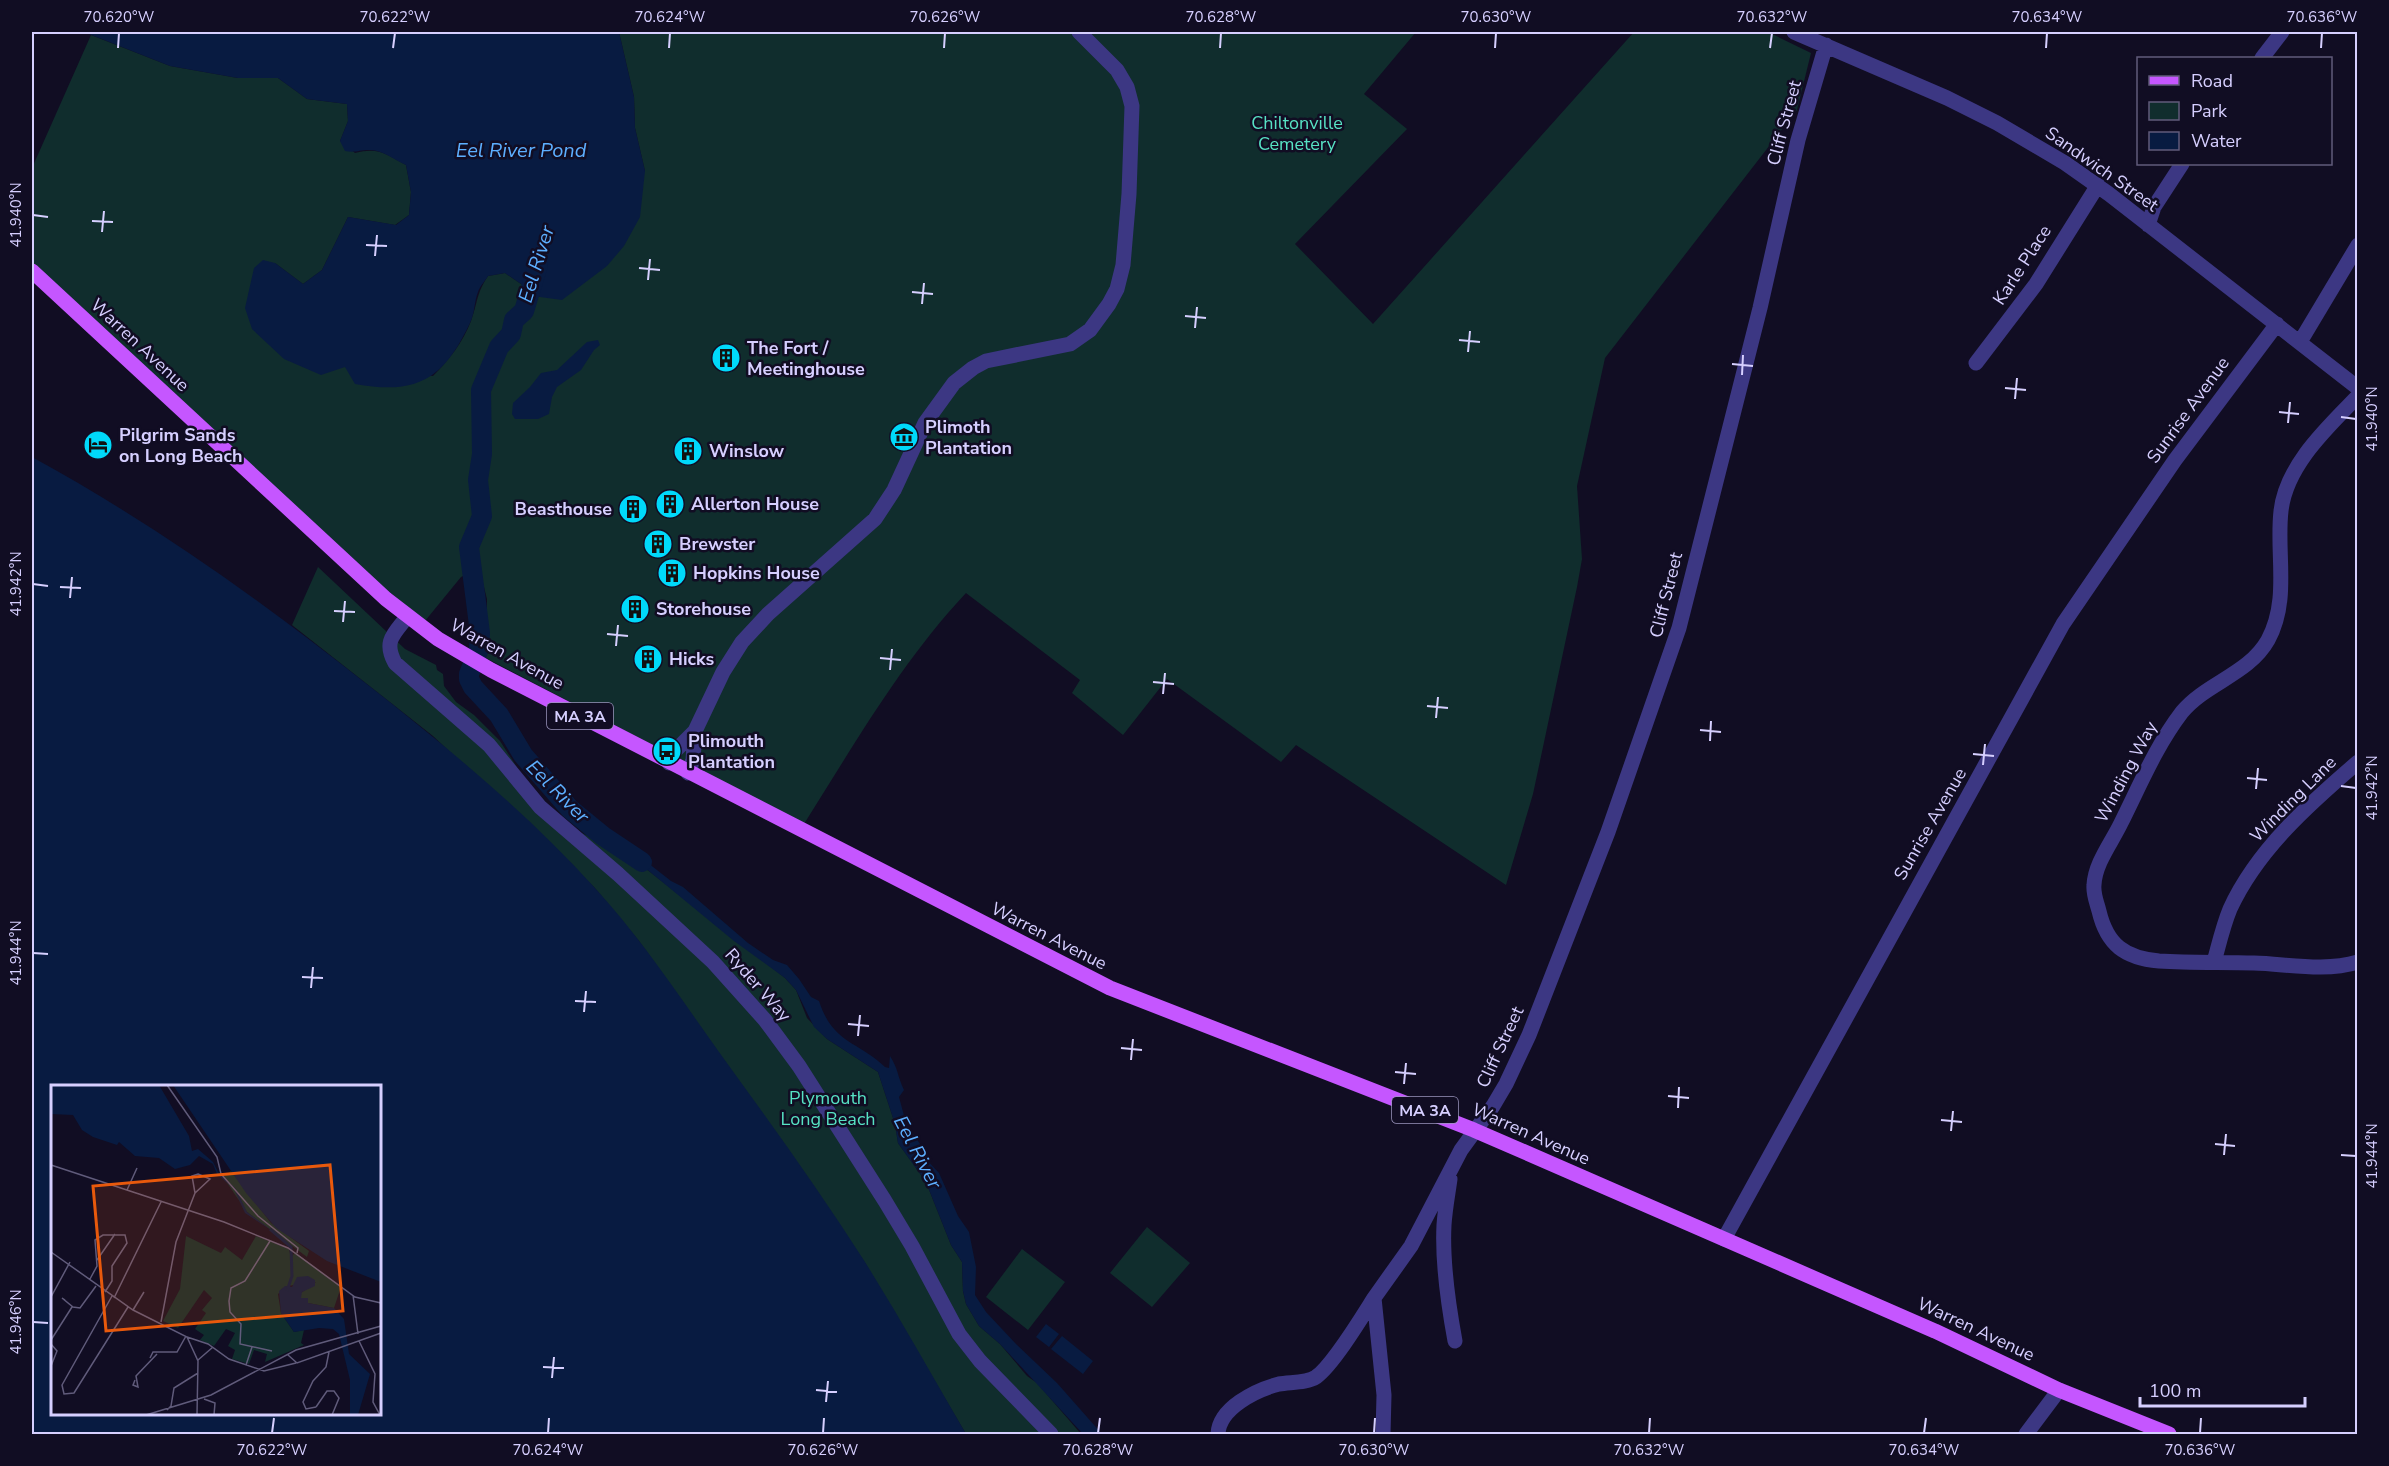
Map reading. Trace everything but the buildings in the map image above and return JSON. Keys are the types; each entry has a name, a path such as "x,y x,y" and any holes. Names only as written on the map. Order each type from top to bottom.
{"main road":[{"name":"Warren Avenue","path":"32,271 407,617 491,670 1110,988 1474,1130 1935,1331 2059,1390 2169,1434"}],"street":[{"path":"669,763 675,751 695,731 723,672 742,642 768,614 875,519 894,490 926,423 954,382 986,361 1070,345 1098,321 1117,289 1123,265 1132,106 1127,87 1117,70 1079,32"},
{"name":"Sandwich Street","path":"1794,32 1876,65 1966,107 2041,148 2098,185 2358,388"},
{"path":"2263,57 2283,32"},
{"name":"Cliff Street","path":"1218,1434 1219,1426 1225,1416 1253,1395 1270,1387 1315,1377 1340,1348 1411,1246 1474,1130 1493,1106 1506,1084 1532,1027 1608,832 1671,652 1760,308 1798,140 1826,45"},
{"path":"2148,225 2154,207 2181,165"},
{"name":"Karle Place","path":"1976,363 2036,284 2098,185"},
{"path":"2300,342 2358,245"},
{"name":"Sunrise Avenue","path":"1724,1239 2063,624 2175,460 2277,324"},
{"name":"Winding Way","path":"2358,396 2300,463 2285,492 2281,509 2280,591 2276,617 2266,643 2252,659 2206,690 2182,712 2141,780 2096,875 2094,893 2102,925 2109,938 2120,949 2148,960 2332,967 2358,962"},
{"name":"Ryder Way","path":"407,617 389,640 389,653 395,663 489,745 540,807 618,874 713,962 765,1020 800,1066 885,1201 912,1246 958,1335 1051,1434"},
{"path":"688,773 693,760 695,731"},
{"name":"Winding Lane","path":"2214,963 2228,914 2253,870 2285,831 2358,762"},
{"path":"1451,1170 1444,1238 1448,1298 1455,1341"},
{"path":"1374,1298 1384,1395 1383,1434"},
{"path":"2026,1434 2059,1390"}],"green space":[{"name":"Plimoth Plantation","path":"619,32 1416,32 1364,94 1407,129 1295,244 1373,324 1634,32 1768,32 1811,53 1797,110 1605,358 1577,486 1582,559 1577,587 1533,794 1506,885 1296,745 1281,762 1167,679 1123,735 1072,693 1080,680 966,593 900,675 804,824 486,658 487,599 479,568 461,577 425,621 377,582 32,264 32,168 91,35 170,66 238,78 278,78 307,99 347,104 348,121 340,141 355,153 376,151 406,165 411,192 409,215 395,225 348,217 322,270 303,284 275,263 345,367 433,376 464,336 481,288 488,276 505,273 540,297 645,171 635,128 634,97"},
{"name":"Plymouth Long Beach","path":"318,567 405,649 436,665 437,670 443,674 444,686 456,702 474,715 500,741 522,775 558,817 575,830 617,849 645,868 785,978 796,990 807,1018 827,1039 878,1072 895,1124 898,1143 926,1182 951,1245 962,1262 966,1304 979,1326 1000,1344 1027,1376 1037,1383 1081,1434 966,1434 865,1263 819,1194 639,941 594,887 433,736 292,625"},
{"path":"1147,1227 1190,1263 1152,1307 1110,1273"},
{"path":"1022,1249 1065,1282 1028,1330 986,1297"}],"water":[{"name":"Eel River Pond","path":"84,32 619,32 634,97 635,128 645,171 640,217 624,246 607,266 562,300 540,297 505,273 488,276 479,290 472,319 460,342 438,370 426,379 412,385 377,387 355,384 345,367 321,375 284,359 252,329 245,308 254,268 263,260 275,263 303,284 322,270 348,217 396,225 409,215 411,192 406,165 378,151 345,151 340,141 348,121 347,104 307,99 278,78 238,78 170,66"},
{"path":"598,340 600,345 581,370 557,387 552,397 549,414 538,419 515,419 512,414 513,403 541,373 557,370 587,342"},
{"path":"32,457 120,508 205,564 288,623 456,756 568,859 611,906 644,947 812,1182 878,1283 966,1434 32,1434"},
{"path":"621,848 683,887 748,943 773,960 787,965 811,997 819,1001 831,1026 839,1034 885,1067 889,1068 890,1056 904,1090 899,1097 906,1123 922,1147 925,1158 939,1173 958,1216 969,1232 976,1267 975,1295 986,1312 1057,1383 1102,1434 1083,1434 1000,1344 979,1326 966,1304 962,1262 951,1245 926,1182 898,1143 895,1124 878,1072 827,1039 814,1027 796,990 785,978 734,941"},
{"path":"1046,1324 1059,1334 1049,1347 1036,1337"},
{"path":"1062,1336 1093,1361 1083,1374 1051,1349"}],"waterway":[{"name":"Eel River","path":"538,265 524,311 514,320 511,334 499,347 481,390 482,454 478,480 482,516 469,547 480,633 479,649 469,679 473,687 499,715 523,755 570,809 603,836 642,862"}],"place":[{"name":"The Fort / Meetinghouse","path":"726,358"},
{"name":"Plimoth Plantation","path":"904,437"},
{"name":"Pilgrim Sands on Long Beach","path":"98,445"},
{"name":"Winslow","path":"688,451"},
{"name":"Allerton House","path":"670,504"},
{"name":"Beasthouse","path":"633,509"},
{"name":"Brewster","path":"658,544"},
{"name":"Hopkins House","path":"672,573"},
{"name":"Storehouse","path":"635,609"},
{"name":"Hicks","path":"648,659"},
{"name":"Plimouth Plantation","path":"667,751"}],"park label":[{"name":"Chiltonville Cemetery","path":"1297,133"}]}
